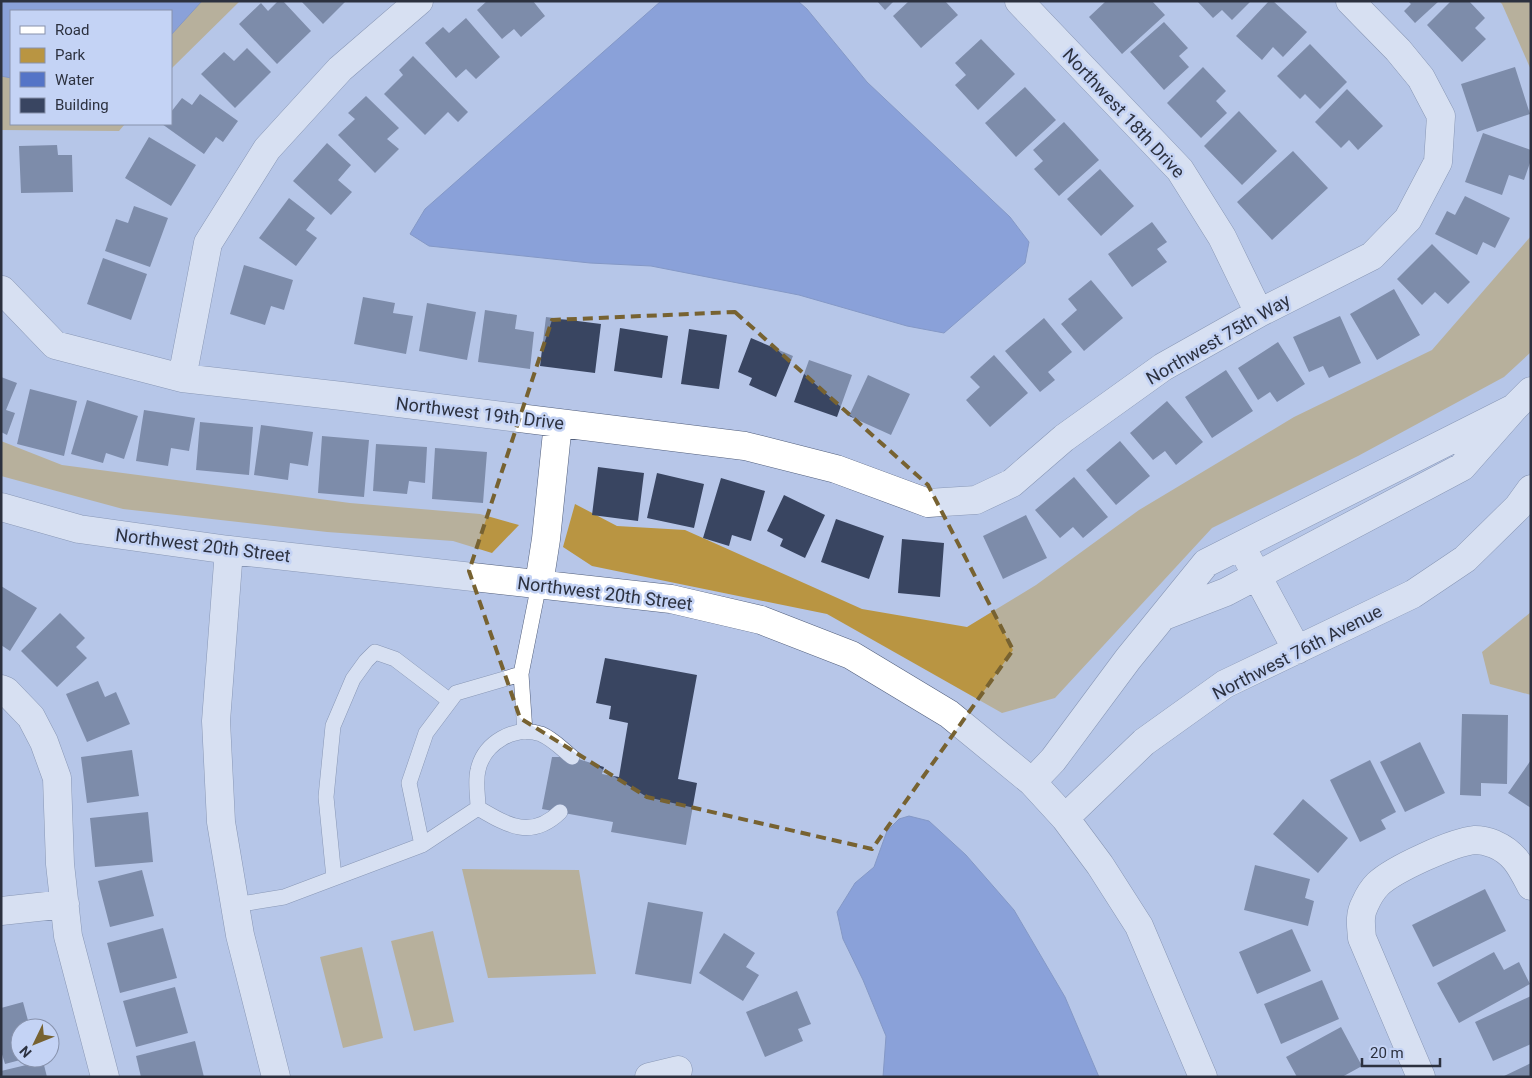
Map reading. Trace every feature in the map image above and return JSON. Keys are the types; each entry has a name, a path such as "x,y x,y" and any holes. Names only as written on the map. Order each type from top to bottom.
{"street":[{"path":"182,378 208,243 267,149 340,69 419,1"},
{"name":"Northwest 18th Drive","path":"1019,1 1180,170 1222,237 1259,313"},
{"name":"Northwest 75th Way","path":"976,500 1012,483 1064,438 1162,367 1259,313 1372,256 1408,220 1438,162 1441,116 1421,78 1398,50 1350,1"},
{"name":"Northwest 19th Drive","path":"2,290 55,345 182,378 745,446 836,469 928,503 976,500"},
{"path":"1032,782 1053,760 1128,659 1206,563 1522,400"},
{"path":"1163,617 1226,592 1462,467 1522,400"},
{"path":"538,584 546,539 558,422"},
{"name":"Northwest 76th Avenue","path":"1065,818 1144,742 1225,684 1413,594 1465,559 1518,507 1531,489"},
{"name":"Northwest 20th Street","path":"1,507 79,529 229,550 680,601 761,620 851,655 949,714 1032,782 1065,818 1100,865 1139,926 1203,1077"},
{"path":"1240,546 1297,650"},
{"path":"229,550 216,721 221,822 240,935 276,1077"},
{"path":"1,689 6,691 31,717 44,742 57,778 60,864 68,936 105,1077"},
{"path":"1421,1077 1362,938 1360,919 1364,904 1376,886 1395,871 1455,844 1477,840 1494,844 1508,852 1518,861 1531,886"},
{"path":"1,911 64,904"},
{"path":"649,1077 678,1070"}],"lane":[{"path":"525,732 521,674 538,584"},
{"path":"334,878 326,797 333,726 352,679 375,652 395,658 450,701"},
{"path":"422,845 409,782 426,733 456,693 521,674"},
{"path":"478,808 478,770 484,755 494,743 509,735 525,732 541,734 555,742 572,758"},
{"path":"235,905 284,897 422,845 478,808"},
{"path":"478,808 505,824 519,828 535,828 550,822 560,812"}],"highlighted area":[{"path":"735,312 928,485 1013,650 872,849 647,797 520,718 469,571 552,320"}],"green space":[{"path":"1,1 240,1 172,68 172,10 10,10 10,125 124,125 119,131 1,130"},
{"path":"1499,1 1531,1 1531,70 1502,4"},
{"path":"1531,236 1531,352 1504,377 1358,456 1212,528 1055,698 1002,713 827,614 592,566 563,547 575,504 617,526 685,530 862,609 967,627 1036,585 1139,510 1294,417 1432,350"},
{"path":"1,441 62,465 350,503 480,514 519,525 492,553 453,541 327,532 123,509 1,476"},
{"path":"1531,612 1531,695 1490,684 1482,652"},
{"path":"462,869 579,870 596,974 488,978"},
{"path":"433,931 454,1022 414,1031 391,941"},
{"path":"362,947 383,1038 343,1048 320,957"}],"water":[{"path":"3,1 202,1 172,34 172,10 10,10 10,78 1,76 1,3"},
{"path":"661,1 798,1 807,9 867,82 1010,217 1029,242 1025,263 944,333 907,326 799,295 651,266 590,263 429,246 410,234 425,209"},
{"path":"909,816 929,821 966,855 1014,910 1065,997 1099,1077 883,1077 886,1036 863,980 843,939 837,912 855,883 874,867 887,831 899,819"}],"building":[{"path":"278,1 283,1 311,31 277,64 239,24 261,3 268,11"},
{"path":"301,1 346,1 323,24"},
{"path":"487,1 533,1 545,16 521,37 514,29 502,39 477,10"},
{"path":"877,1 894,1 885,10"},
{"path":"909,1 945,1 958,15 921,48 893,16"},
{"path":"1106,1 1152,1 1165,15 1122,54 1089,17"},
{"path":"1197,1 1251,1 1232,20 1222,10 1213,18"},
{"path":"1269,1 1273,1 1307,32 1283,57 1273,47 1262,60 1236,36"},
{"path":"1408,1 1439,1 1415,23 1404,11 1411,4"},
{"path":"1451,1 1469,1 1485,18 1475,28 1486,39 1462,62 1427,25"},
{"path":"466,18 500,57 476,79 466,69 456,78 425,43 443,27 449,33"},
{"path":"1164,22 1188,48 1179,56 1189,67 1164,90 1130,52"},
{"path":"981,39 1015,74 978,110 955,85 966,75 955,63"},
{"path":"1310,44 1347,82 1320,109 1305,94 1300,99 1277,76"},
{"path":"247,48 271,72 235,108 201,74 224,52 234,61"},
{"path":"413,56 468,112 458,122 448,112 425,135 384,94 403,75 399,70"},
{"path":"1203,67 1226,91 1216,101 1227,113 1201,138 1167,103"},
{"path":"1515,67 1530,114 1477,132 1461,84"},
{"path":"1025,87 1056,120 1016,157 985,123"},
{"path":"1347,89 1383,126 1358,150 1349,140 1341,148 1315,122"},
{"path":"200,94 238,121 223,142 216,137 204,154 163,125 172,125 172,111 182,98 192,105"},
{"path":"366,96 399,128 387,139 399,149 375,173 338,135 355,119 348,113"},
{"path":"1239,111 1277,151 1242,185 1204,146"},
{"path":"1064,122 1099,160 1059,196 1034,169 1043,161 1033,150"},
{"path":"1483,133 1531,150 1531,160 1524,180 1509,175 1502,195 1465,182"},
{"path":"149,137 196,165 171,206 125,178"},
{"path":"327,143 351,165 338,180 352,192 331,215 293,181"},
{"path":"57,145 58,155 72,155 73,192 21,193 19,146"},
{"path":"1293,151 1328,188 1272,240 1237,202"},
{"path":"1100,169 1134,206 1101,236 1067,199"},
{"path":"1465,196 1510,218 1495,248 1483,242 1477,255 1435,234 1447,211 1455,215"},
{"path":"289,198 315,218 306,230 317,238 296,266 259,238"},
{"path":"134,206 168,218 150,267 105,251 116,219 128,223"},
{"path":"1152,222 1167,242 1157,249 1167,262 1132,287 1108,254"},
{"path":"1432,244 1470,282 1448,304 1435,292 1422,305 1397,279"},
{"path":"103,258 147,274 131,320 87,304"},
{"path":"244,265 293,280 284,310 271,306 265,325 230,314"},
{"path":"1091,280 1123,318 1084,351 1061,324 1077,310 1068,299"},
{"path":"1394,289 1420,335 1377,360 1350,314"},
{"path":"363,297 395,303 393,313 413,316 406,354 354,344"},
{"path":"427,303 476,312 467,360 419,351"},
{"path":"485,310 517,315 515,329 534,332 530,369 478,362"},
{"path":"1340,316 1361,363 1329,378 1323,366 1309,372 1293,337"},
{"path":"546,317 601,324 595,373 540,366"},
{"path":"1044,318 1072,352 1048,372 1055,380 1040,392 1005,351"},
{"path":"620,328 668,336 662,378 614,371"},
{"path":"689,329 727,335 719,389 681,384"},
{"path":"751,338 793,356 776,397 749,385 752,378 738,372"},
{"path":"1278,342 1305,384 1277,402 1270,392 1258,400 1238,368"},
{"path":"994,355 1028,393 990,427 966,400 980,387 970,377"},
{"path":"809,360 852,375 837,417 794,402"},
{"path":"1226,370 1253,411 1212,438 1185,397"},
{"path":"868,375 910,394 891,435 849,416"},
{"path":"1,377 17,383 6,410 15,413 7,435 1,432"},
{"path":"30,389 77,401 64,456 17,444"},
{"path":"87,400 138,416 124,459 106,453 103,463 71,454"},
{"path":"1167,401 1203,442 1176,465 1165,451 1153,460 1130,433"},
{"path":"144,410 195,418 189,451 171,448 168,466 136,461"},
{"path":"200,422 253,427 249,475 196,470"},
{"path":"261,425 313,432 308,466 290,463 288,480 254,475"},
{"path":"322,436 369,440 364,497 318,493"},
{"path":"1120,441 1150,476 1116,505 1086,470"},
{"path":"376,444 427,447 425,483 409,481 407,494 373,491"},
{"path":"435,448 487,452 483,503 432,499"},
{"path":"598,467 644,473 638,521 592,515"},
{"path":"657,473 704,484 694,528 647,518"},
{"path":"1074,477 1108,517 1083,538 1073,527 1060,538 1035,510"},
{"path":"721,478 765,491 751,541 732,535 729,546 703,538"},
{"path":"784,495 825,515 805,558 780,546 783,539 767,531"},
{"path":"1026,515 1047,558 1003,579 983,536"},
{"path":"836,519 884,536 869,579 821,562"},
{"path":"902,539 944,543 940,597 898,593"},
{"path":"1,586 37,608 10,651 1,645"},
{"path":"60,613 85,638 76,647 87,658 57,687 21,651"},
{"path":"605,658 697,675 678,779 697,783 686,845 611,832 613,822 542,809 552,757 572,757 604,767 602,774 619,777 628,723 609,719 611,706 596,703"},
{"path":"98,681 105,697 116,692 130,724 87,742 66,694"},
{"path":"1462,714 1508,715 1507,784 1481,783 1481,796 1460,795"},
{"path":"1420,742 1445,793 1405,812 1380,762"},
{"path":"132,750 139,796 87,803 81,757"},
{"path":"1370,760 1396,812 1381,820 1386,829 1360,842 1330,780"},
{"path":"1531,760 1531,808 1508,793"},
{"path":"1303,799 1348,838 1318,873 1273,834"},
{"path":"148,812 153,862 95,867 90,818"},
{"path":"1255,865 1310,879 1305,898 1314,901 1308,926 1244,910"},
{"path":"142,870 154,916 110,927 98,881"},
{"path":"1485,889 1506,931 1433,967 1412,925"},
{"path":"648,902 703,912 691,984 635,974"},
{"path":"163,928 177,978 120,993 107,943"},
{"path":"1292,929 1311,971 1257,994 1239,952"},
{"path":"724,933 755,953 746,967 759,975 743,1001 699,973"},
{"path":"1494,952 1504,970 1519,962 1530,984 1459,1023 1437,983"},
{"path":"1322,980 1339,1019 1281,1044 1264,1004"},
{"path":"175,987 188,1033 136,1047 123,1001"},
{"path":"797,991 811,1024 798,1029 803,1041 765,1057 746,1012"},
{"path":"1531,996 1531,1044 1493,1061 1475,1022"},
{"path":"23,1002 27,1018 10,1018 10,1063 5,1064 1,1051 1,1008"},
{"path":"1341,1027 1362,1066 1342,1077 1297,1077 1286,1057"},
{"path":"195,1041 204,1077 141,1077 136,1056"},
{"path":"1531,1063 1531,1077 1502,1077"},
{"path":"14,1068 45,1068 47,1077 1,1077 1,1071"}]}
